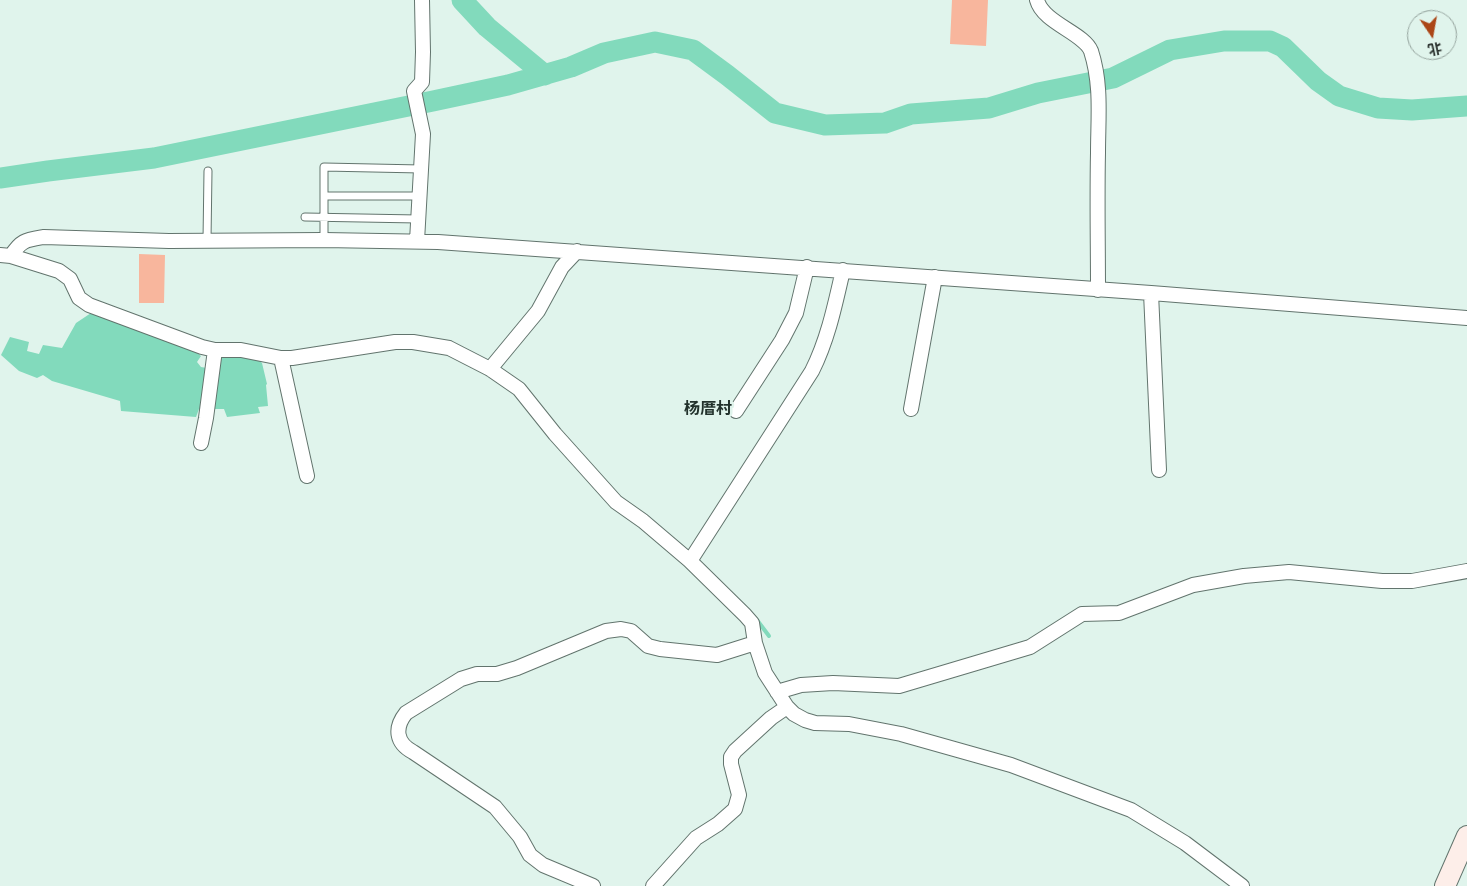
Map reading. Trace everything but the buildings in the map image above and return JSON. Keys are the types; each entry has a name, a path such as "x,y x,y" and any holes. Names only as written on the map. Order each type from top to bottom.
{"main road":[{"path":"1445,886 1467,836"}],"street":[{"path":"417,241 422,134 414,90 422,82 422,0"},
{"path":"1037,0 1039,7 1046,14 1090,48 1093,60 1100,98 1098,290"},
{"path":"5,255 26,240 44,237 170,241 417,241 806,267 1467,318"},
{"path":"490,369 538,311 562,267 577,251"},
{"path":"5,255 59,271 70,278 79,298 90,305 215,353 241,350 281,358 292,358 395,342 413,342 449,348 490,369 519,389 619,499 642,516 745,614 752,623 755,643 765,673 787,707 794,714 815,723 850,724 901,734 1011,765 1131,810 1185,843 1242,886"},
{"path":"736,411 782,340 796,313 806,267"},
{"path":"690,561 812,371 822,352 843,270"},
{"path":"911,409 934,277"},
{"path":"1151,293 1159,470"},
{"path":"201,443 215,353"},
{"path":"281,358 307,476"},
{"path":"777,692 801,685 833,683 899,686 1030,647 1082,614 1119,612 1193,585 1244,576 1289,572 1382,581 1412,581 1467,571"},
{"path":"593,886 543,865 530,855 520,837 495,807 406,748 400,740 398,731 400,720 406,713 461,679 477,674 497,674 517,668 606,631 621,629 631,632 648,646 660,649 717,655 755,643"},
{"path":"653,886 696,838 718,824 735,809 739,795 731,757 735,751 771,718 787,707"}],"lane":[{"path":"324,240 324,167 421,169"},
{"path":"207,240 208,170"},
{"path":"324,196 420,196"},
{"path":"305,217 418,219"}],"shaded area":[{"path":"952,0 988,0 986,46 950,44"},
{"path":"139,254 165,255 164,303 139,303"},
{"path":"91,313 195,351 201,356 197,362 201,367 207,368 227,352 255,357 262,363 267,384 268,406 258,407 260,413 227,417 224,409 213,409 209,412 199,409 196,417 121,411 120,401 52,381 43,375 37,378 19,371 1,355 10,337 29,342 27,351 39,354 43,345 62,348 76,323"}],"waterway":[{"path":"462,0 487,27 545,75"},
{"path":"0,178 154,158 433,101 508,85 571,67 604,53 655,42 693,50 775,113 825,125 885,123 911,114 989,108 1038,93 1113,78 1170,50 1224,41 1270,41 1283,47 1318,81 1339,96 1378,108 1412,110 1467,106"},
{"path":"757,620 769,636"}],"district":[{"name":"杨厝村","path":"708,409"}]}
